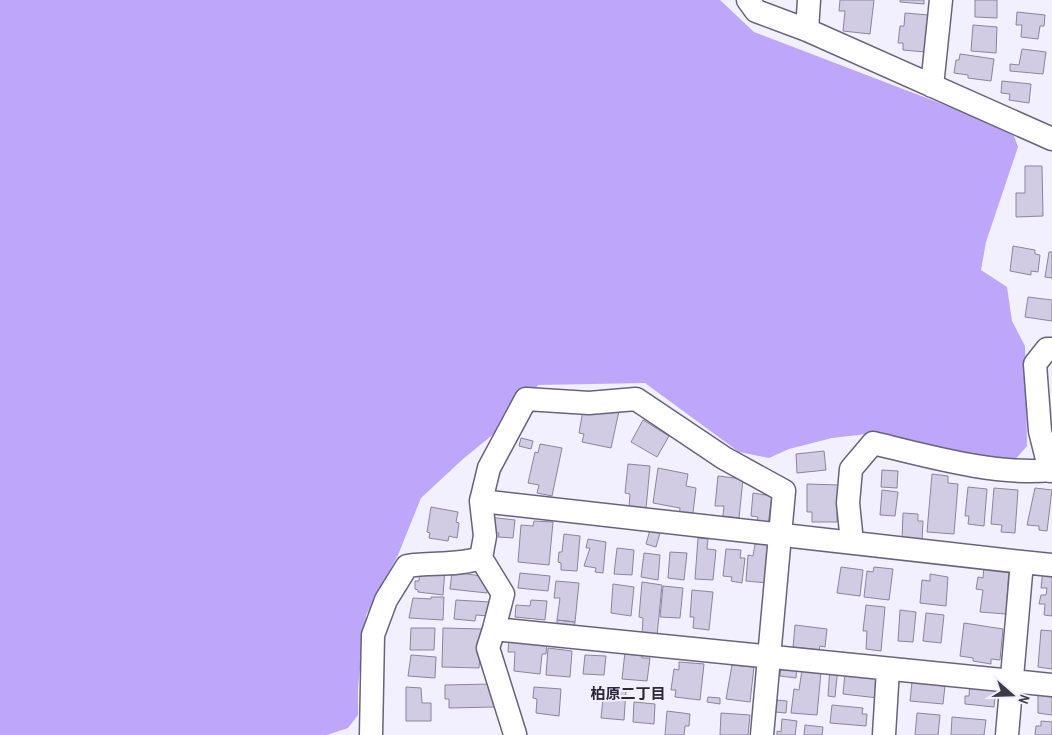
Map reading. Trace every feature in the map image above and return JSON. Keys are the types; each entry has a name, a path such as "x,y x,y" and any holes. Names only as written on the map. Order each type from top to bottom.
{"street":[{"path":"748,0 756,11 807,30 1052,139"},
{"path":"807,30 809,0"},
{"path":"932,86 941,0"},
{"path":"852,542 848,503 851,469 873,443 1015,472 1051,471 1040,431 1035,364 1047,349 1052,349"},
{"path":"511,735 488,648 503,594 481,558 485,536 481,502 489,468 526,399 589,403 636,399 724,458 784,491 782,534 768,657 762,735"},
{"path":"481,502 1052,565"},
{"path":"371,735 372,635 386,600 407,566 425,563 464,564 481,558"},
{"path":"1007,735 1010,681 1022,562"},
{"path":"494,629 1052,685"},
{"path":"884,735 888,669"}],"shaded area":[{"path":"0,0 720,0 754,32 997,125 1014,136 1018,147 986,242 981,270 1007,287 1012,321 1025,346 1027,446 1011,464 867,434 832,438 789,449 769,458 739,452 645,383 538,385 496,432 463,459 421,498 398,555 366,615 358,687 358,715 348,728 327,735 0,735"}],"building":[{"path":"840,0 874,0 870,34 843,31 845,11 839,11"},
{"path":"900,0 924,0 924,4 900,2"},
{"path":"975,0 997,0 997,18 975,17"},
{"path":"1017,12 1045,15 1044,26 1040,26 1038,39 1021,37 1022,25 1016,25"},
{"path":"905,13 928,15 925,52 903,50 903,43 898,43 900,26 904,26"},
{"path":"973,25 997,27 996,53 971,51"},
{"path":"1022,49 1046,52 1043,74 1010,71 1010,64 1019,65"},
{"path":"960,54 994,59 991,81 968,78 968,75 954,73 956,60 959,60"},
{"path":"1002,81 1031,84 1029,103 1009,100 1010,94 1001,93"},
{"path":"1025,166 1042,166 1043,216 1016,217 1016,193 1025,193"},
{"path":"1013,246 1035,250 1035,254 1040,255 1038,272 1031,271 1031,275 1010,271"},
{"path":"1049,252 1052,252 1052,278 1045,277"},
{"path":"1028,297 1052,300 1052,321 1025,317"},
{"path":"583,410 619,411 611,448 582,442 584,434 579,433"},
{"path":"643,420 669,436 657,457 631,442"},
{"path":"521,438 533,441 531,449 519,446"},
{"path":"540,444 562,448 552,496 537,493 539,485 528,483 535,452 538,453"},
{"path":"824,451 826,470 797,473 796,454"},
{"path":"628,464 650,466 646,509 629,508 630,494 625,493"},
{"path":"658,468 688,474 686,486 696,488 692,521 679,518 680,508 653,503"},
{"path":"882,470 898,471 897,488 881,487"},
{"path":"932,474 948,476 948,483 958,484 954,534 927,532"},
{"path":"718,476 743,479 739,518 723,516 724,506 715,506"},
{"path":"807,484 838,485 837,522 812,522 812,512 807,512"},
{"path":"968,487 987,489 984,526 968,524 969,516 965,516"},
{"path":"994,488 1018,490 1015,533 1001,532 1002,525 991,524"},
{"path":"1035,488 1052,490 1047,531 1039,530 1039,526 1027,525"},
{"path":"882,490 898,492 895,516 880,515"},
{"path":"753,493 772,496 768,525 757,524 758,517 751,516"},
{"path":"431,507 458,512 456,522 459,523 457,538 449,536 448,541 429,538 430,533 427,532"},
{"path":"903,513 918,514 918,521 923,521 922,541 902,540"},
{"path":"488,517 515,520 513,538 498,537 499,533 486,532"},
{"path":"534,521 553,522 549,565 518,562 521,525 533,526"},
{"path":"650,530 660,533 656,547 646,544"},
{"path":"564,534 580,536 577,571 561,570 561,563 558,562 559,552 562,552"},
{"path":"698,538 708,539 707,549 716,550 713,580 695,579"},
{"path":"588,539 606,542 603,573 595,572 596,568 584,566 590,548 586,548"},
{"path":"755,544 770,545 767,583 746,581 748,555 753,556"},
{"path":"617,548 634,550 632,575 614,574"},
{"path":"726,549 741,550 740,558 745,558 742,583 731,581 732,577 723,576"},
{"path":"670,552 687,553 684,580 668,578"},
{"path":"644,553 660,555 658,580 641,577"},
{"path":"984,566 1009,569 1006,614 980,612 983,590 976,589 978,577 983,578"},
{"path":"841,567 863,570 860,596 837,593"},
{"path":"874,567 893,569 889,600 864,597 867,571 873,572"},
{"path":"420,568 445,570 443,595 418,592 415,589 415,581 419,581"},
{"path":"1043,570 1052,571 1052,616 1044,615 1045,604 1039,604 1041,595 1046,595 1047,588 1041,588"},
{"path":"452,572 489,577 487,593 450,589"},
{"path":"520,573 550,576 548,591 518,588"},
{"path":"930,574 948,577 946,606 920,603 922,580 930,581"},
{"path":"556,581 579,583 575,622 557,620 560,598 554,598"},
{"path":"642,582 662,585 657,636 642,635 643,618 639,617"},
{"path":"613,584 634,587 631,616 611,613"},
{"path":"663,586 683,588 680,618 660,617"},
{"path":"692,590 713,592 709,630 693,628 694,617 690,617"},
{"path":"431,597 444,597 443,620 409,618 413,598 431,599"},
{"path":"456,600 490,602 489,616 476,615 475,621 454,619"},
{"path":"531,600 547,601 545,620 515,617 516,605 530,606"},
{"path":"866,605 885,607 881,651 866,649 867,631 863,631"},
{"path":"900,610 916,612 913,642 898,641"},
{"path":"926,613 944,615 941,643 923,641"},
{"path":"557,620 575,622 574,627 557,626"},
{"path":"964,623 1003,629 1000,660 991,659 991,664 973,661 973,658 960,656"},
{"path":"795,625 827,629 825,647 820,646 819,650 793,647"},
{"path":"411,628 435,628 434,650 410,650"},
{"path":"443,628 482,629 479,668 442,667"},
{"path":"1041,630 1052,631 1052,669 1038,667"},
{"path":"509,638 547,642 546,654 542,654 540,674 514,671 515,652 508,652"},
{"path":"548,648 572,651 570,677 546,675"},
{"path":"625,652 642,653 642,658 650,658 647,681 622,679"},
{"path":"411,655 436,657 435,678 408,676"},
{"path":"585,655 606,656 604,675 583,674"},
{"path":"679,662 704,664 700,700 675,697 676,690 671,690 674,669 679,670"},
{"path":"732,665 754,667 750,702 726,699"},
{"path":"781,666 797,667 796,678 780,676"},
{"path":"830,667 838,667 835,697 828,696"},
{"path":"802,670 821,672 817,715 791,713 794,689 799,690"},
{"path":"845,673 880,679 878,698 843,694"},
{"path":"912,682 945,686 943,704 910,701"},
{"path":"491,684 495,707 449,708 449,699 445,699 445,685"},
{"path":"970,684 996,686 994,707 965,704 965,696 969,696"},
{"path":"406,687 421,688 422,703 431,703 431,721 406,721"},
{"path":"534,687 561,689 559,716 536,713 537,699 533,698"},
{"path":"604,688 626,690 624,720 601,718"},
{"path":"1041,690 1052,691 1052,715 1038,713 1038,695 1040,695"},
{"path":"708,697 720,698 720,704 707,702"},
{"path":"776,700 787,701 786,713 775,712"},
{"path":"634,702 655,704 654,724 633,722"},
{"path":"832,705 863,708 862,714 867,714 866,726 830,723"},
{"path":"667,711 690,714 689,726 685,726 684,735 665,735"},
{"path":"721,713 750,715 748,735 720,735"},
{"path":"917,713 940,715 938,735 915,735"},
{"path":"952,717 986,720 984,735 951,735"},
{"path":"782,719 797,721 795,735 777,735 777,731 781,732"},
{"path":"1041,721 1052,722 1052,735 1035,735 1036,726 1041,726"},
{"path":"805,725 823,727 822,735 804,735"}],"district":[{"name":"柏原二丁目","path":"628,694"}]}
